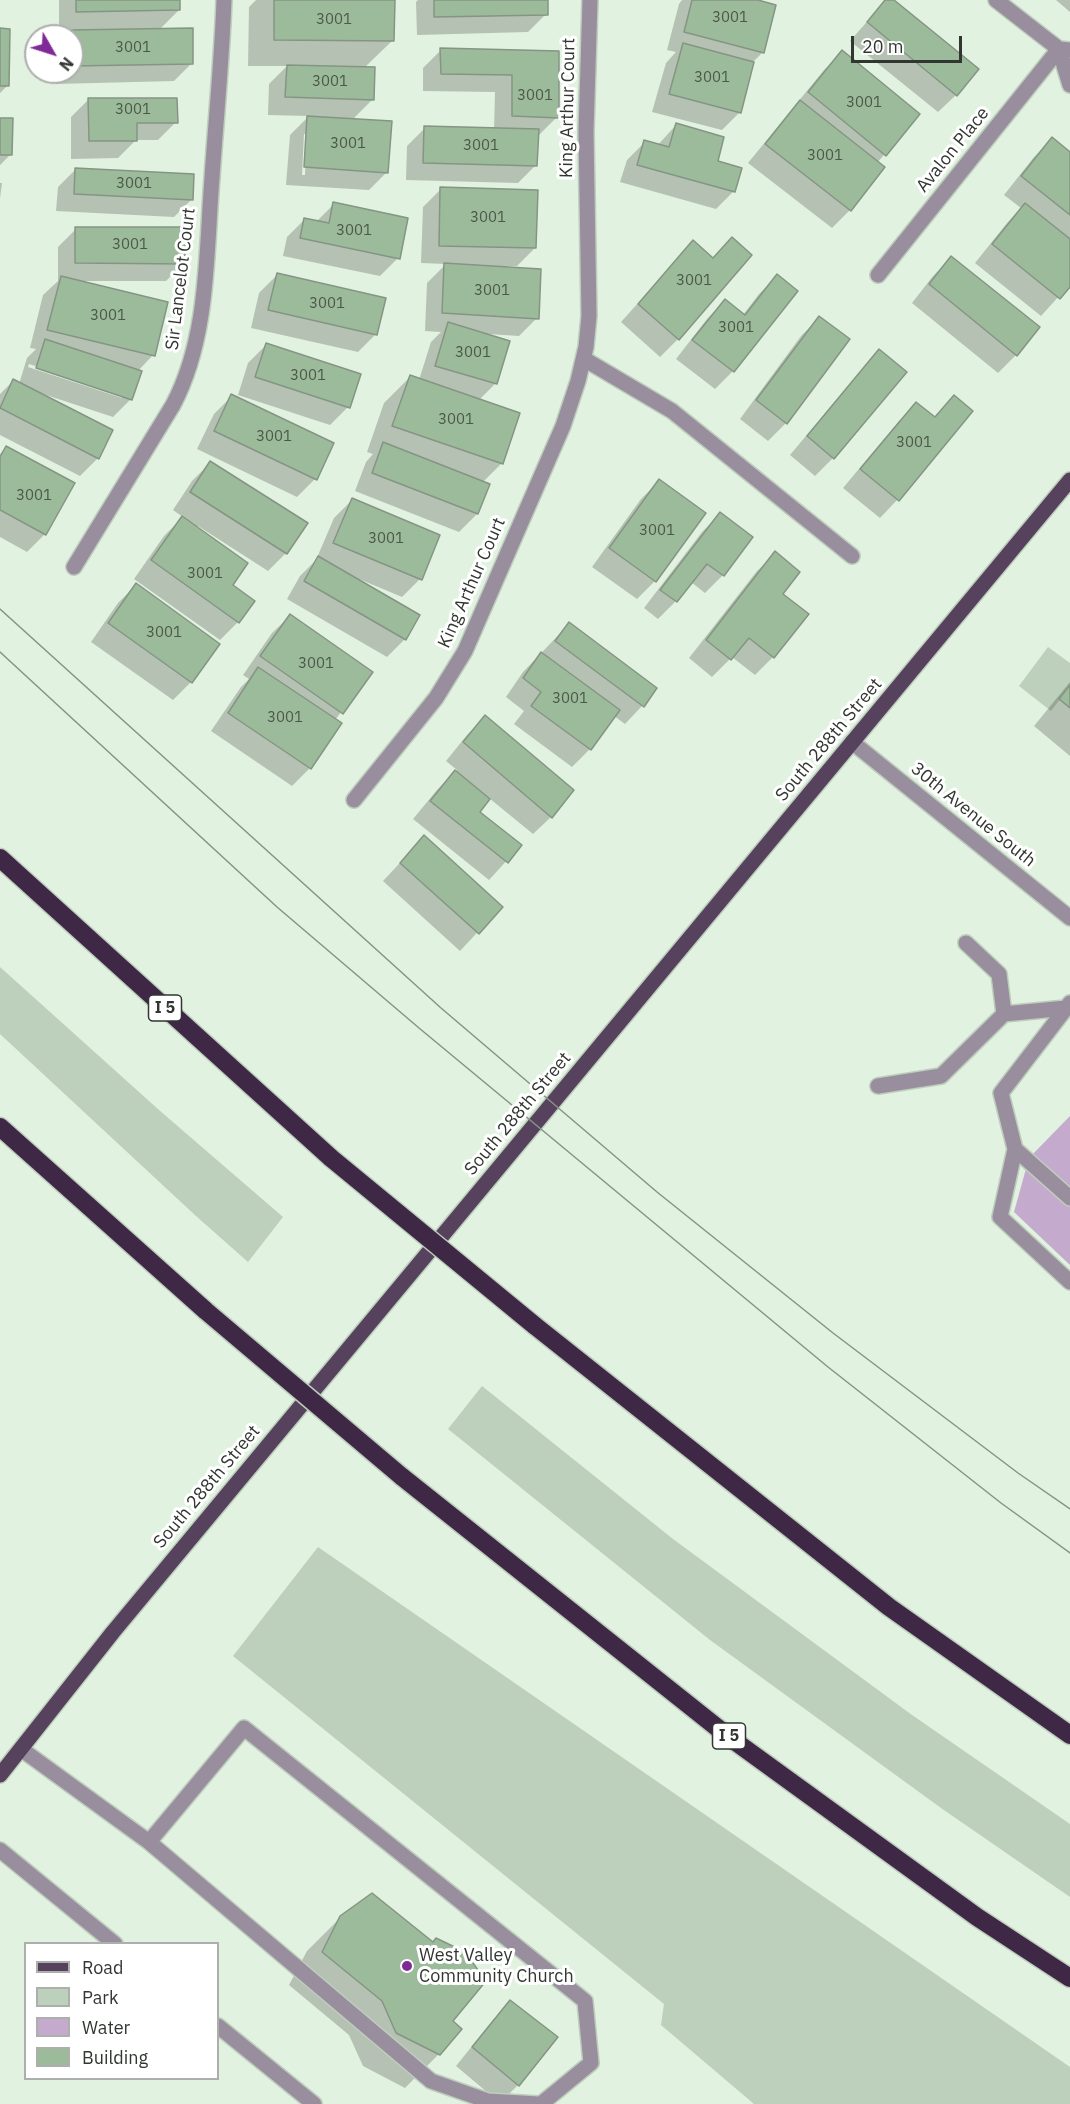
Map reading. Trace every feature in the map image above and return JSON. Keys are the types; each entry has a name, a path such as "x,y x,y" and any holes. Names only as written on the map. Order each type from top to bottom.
{"highway":[{"name":"I 5","path":"0,858 331,1158 534,1325 889,1607 1070,1735"},
{"name":"I 5","path":"0,1127 206,1311 401,1476 729,1737 977,1917 1070,1978"}],"main road":[{"name":"South 288th Street","path":"0,1775 112,1632 1070,480"}],"street":[{"name":"Sir Lancelot Court","path":"74,567 173,405 193,352 204,275 224,0"},
{"name":"King Arthur Court","path":"354,800 436,698 465,651 572,402 584,359 589,316 586,132 590,0"},
{"path":"996,0 1064,49 1070,85"},
{"name":"Avalon Place","path":"878,275 1064,49"},
{"path":"584,359 672,411 852,556"},
{"name":"30th Avenue South","path":"852,742 1070,918"},
{"path":"966,943 999,974 1004,1014"},
{"path":"878,1086 941,1076 1004,1014 1068,1006"},
{"path":"1068,1006 1000,1093 1015,1149 1000,1217 1070,1282"},
{"path":"1015,1149 1070,1198"},
{"path":"21,1749 149,1842 431,2081 488,2101 539,2104 591,2063 585,2001 244,1728 149,1842"},
{"path":"0,1850 114,1942"},
{"path":"219,2027 314,2104"}],"green space":[{"path":"1048,647 1070,663 1070,686 1051,711 1019,686"},
{"path":"0,967 159,1110 283,1217 248,1262 0,1034"},
{"path":"482,1386 673,1539 912,1715 1070,1824 1070,1897 941,1808 710,1640 448,1429"},
{"path":"318,1547 1070,2067 1070,2104 754,2104 661,2025 664,2004 233,1656"}],"water":[{"path":"1070,1116 1070,1265 1014,1212 1029,1158"}],"building":[{"path":"76,0 180,0 180,10 76,12"},
{"path":"274,0 395,0 394,41 274,40"},
{"path":"434,0 548,0 548,15 434,17"},
{"path":"692,0 758,0 776,5 764,53 684,32"},
{"path":"885,0 894,0 979,69 957,96 867,22"},
{"path":"0,28 10,29 9,86 0,86"},
{"path":"193,28 193,64 84,66 84,30"},
{"path":"683,43 754,62 741,113 669,94"},
{"path":"440,48 559,51 559,118 512,116 512,75 441,74"},
{"path":"842,50 920,114 886,156 808,92"},
{"path":"287,65 375,67 374,100 285,97"},
{"path":"88,98 177,98 178,123 137,123 137,141 89,141"},
{"path":"800,100 885,167 851,211 765,144"},
{"path":"307,116 392,121 388,173 304,167"},
{"path":"0,118 13,118 12,155 0,155"},
{"path":"676,123 724,137 718,161 742,168 735,192 637,165 644,140 669,147"},
{"path":"424,126 539,129 537,166 423,163"},
{"path":"1052,137 1070,152 1070,215 1021,176"},
{"path":"75,168 194,174 193,200 74,194"},
{"path":"440,187 538,190 536,248 439,246"},
{"path":"333,202 408,218 400,259 300,238 304,218 329,223"},
{"path":"1025,203 1070,239 1070,287 1060,299 992,244"},
{"path":"75,227 185,227 185,264 75,263"},
{"path":"732,237 752,255 679,340 638,304 693,240 713,258"},
{"path":"951,256 1040,327 1017,356 929,284"},
{"path":"444,263 541,269 539,319 442,313"},
{"path":"277,273 386,298 377,335 268,310"},
{"path":"777,274 798,291 734,372 692,340 725,299 745,315"},
{"path":"61,276 168,302 155,356 47,330"},
{"path":"819,316 850,339 787,424 756,400"},
{"path":"448,322 510,341 497,384 435,366"},
{"path":"45,339 142,371 132,400 36,368"},
{"path":"266,343 361,374 350,408 255,377"},
{"path":"879,349 907,372 834,459 807,436"},
{"path":"410,375 520,413 503,464 392,426"},
{"path":"13,379 113,430 99,459 0,408"},
{"path":"231,394 334,443 317,480 214,431"},
{"path":"954,395 973,411 899,501 860,469 916,402 935,417"},
{"path":"383,442 490,484 478,514 372,473"},
{"path":"6,446 75,483 46,535 0,510 0,457"},
{"path":"210,461 308,523 287,554 190,492"},
{"path":"659,479 706,513 656,582 609,548"},
{"path":"352,498 440,535 422,580 333,543"},
{"path":"720,512 753,537 724,576 707,564 677,602 660,590"},
{"path":"182,516 248,563 233,585 255,601 239,623 151,560"},
{"path":"775,551 800,572 783,594 809,614 774,658 749,638 731,660 706,640"},
{"path":"318,556 420,615 406,640 304,581"},
{"path":"136,583 220,644 192,683 108,623"},
{"path":"290,614 373,672 343,714 260,656"},
{"path":"569,622 657,688 644,707 555,641"},
{"path":"541,652 620,710 591,750 531,706 541,692 523,678"},
{"path":"258,667 342,723 311,769 228,713"},
{"path":"1070,685 1070,708 1059,699"},
{"path":"485,715 574,790 552,818 463,742"},
{"path":"455,770 490,799 480,812 522,845 508,863 430,801"},
{"path":"424,835 503,907 479,934 400,863"},
{"name":"West Valley Community Church","path":"372,1893 433,1942 436,1938 465,1952 486,1981 453,2021 462,2029 440,2055 396,2033 382,2001 322,1952 340,1916"},
{"path":"510,2000 558,2037 519,2086 472,2047"}],"tram line":[{"path":"0,609 441,1008 657,1192 833,1333 1018,1473 1070,1509"},
{"path":"0,652 277,907 419,1028 828,1367 1001,1503 1070,1553"}],"place":[{"name":"West Valley Community Church","path":"407,1966"}]}
